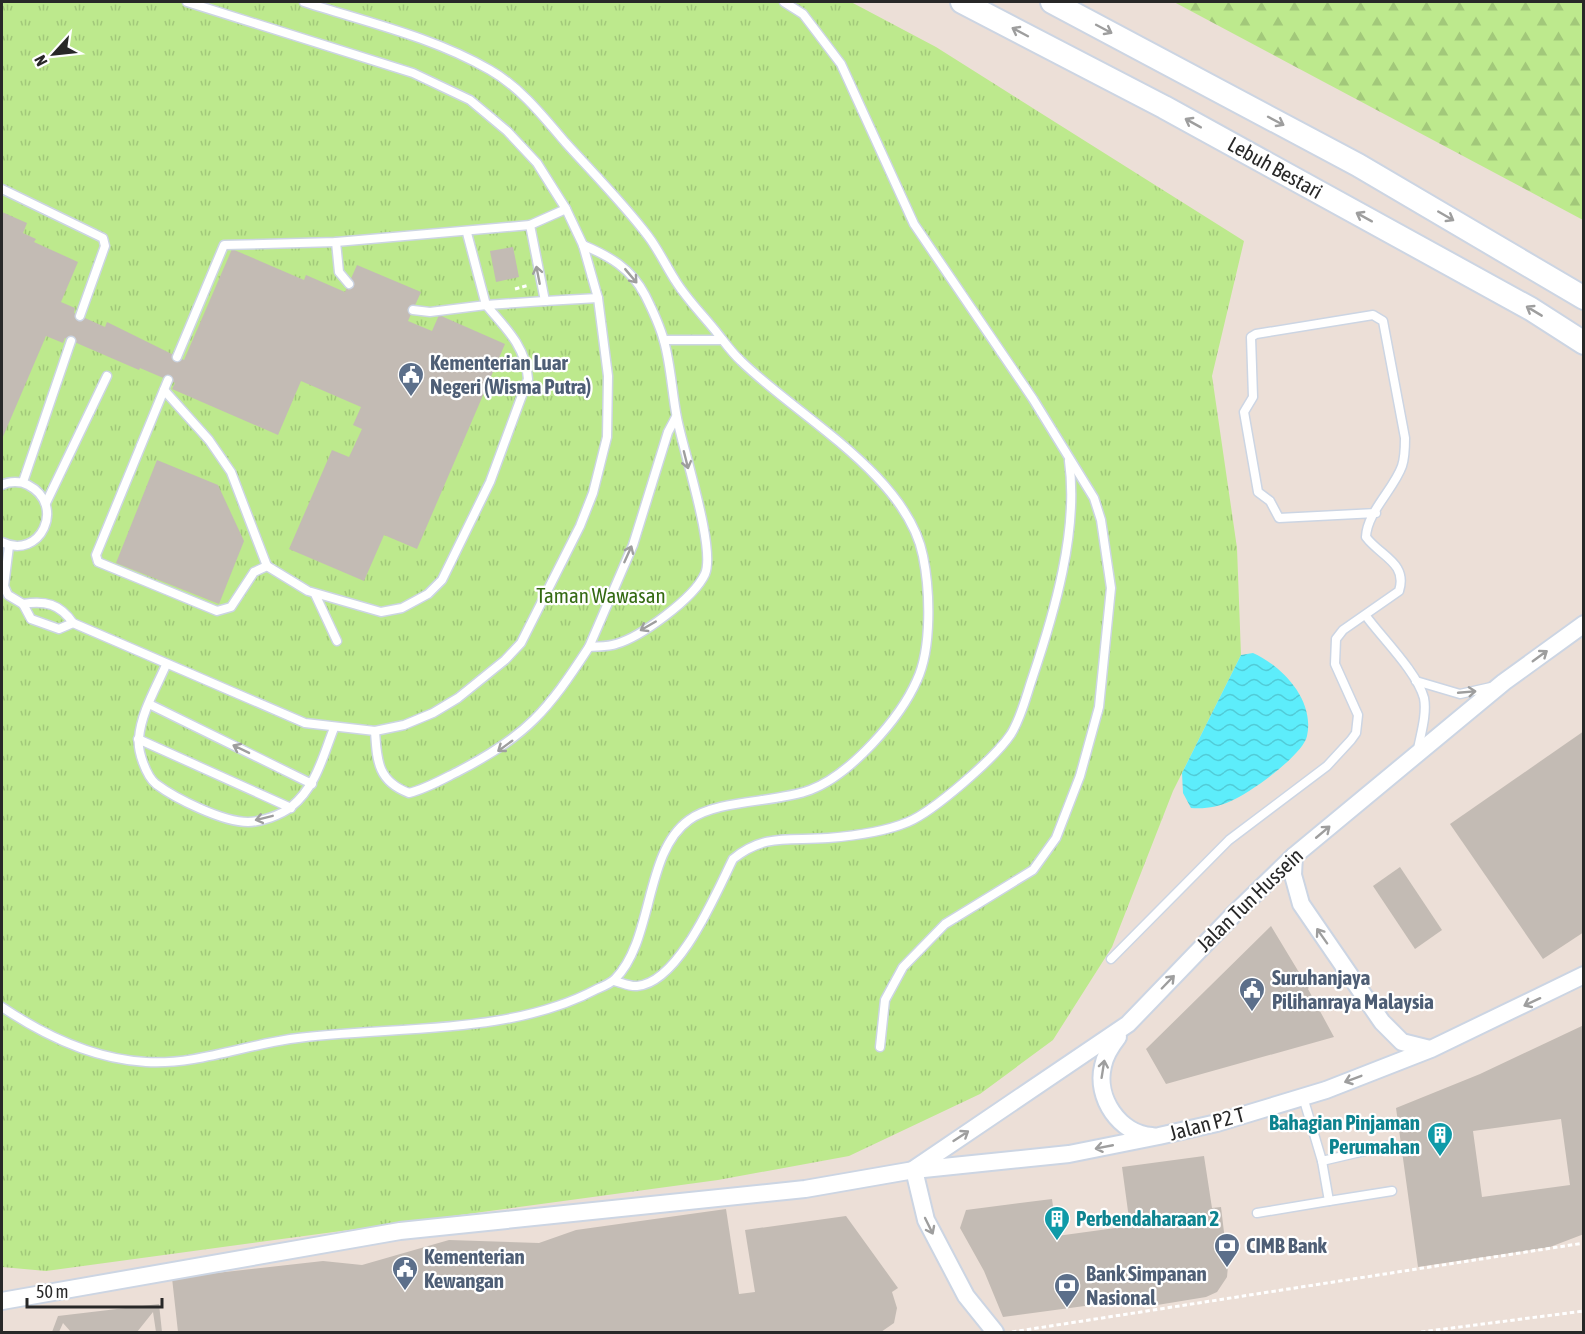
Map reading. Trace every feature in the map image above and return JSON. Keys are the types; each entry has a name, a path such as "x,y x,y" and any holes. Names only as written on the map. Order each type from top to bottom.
{"main road":[{"name":"Lebuh Bestari","path":"962,2 1164,107 1531,309 1584,343"},
{"name":"Lebuh Bestari","path":"1052,2 1358,165 1584,298"}],"street":[{"name":"Jalan Tun Hussein","path":"914,1170 1128,1024 1235,913 1294,856 1516,674 1584,624"},
{"path":"1294,856 1293,875 1301,904 1375,1012 1391,1033 1402,1042 1431,1049"},
{"name":"Jalan P2 T","path":"2,1300 400,1231 805,1189 914,1170 1069,1154 1159,1136 1217,1123 1303,1097 1431,1049 1584,975"},
{"path":"1128,1024 1107,1052 1102,1068 1102,1085 1106,1102 1115,1116 1128,1128 1143,1135 1159,1136"},
{"path":"914,1170 926,1220 966,1296 995,1332"}],"lane":[{"path":"22,604 40,601 63,609 73,623 165,665 305,723 375,731 404,725 434,713 458,698 505,660 521,643 580,526 593,493 607,436 608,376 598,298 583,245 566,209 537,163 507,131 470,100 413,73 187,2"},
{"path":"2,1007 28,1025 82,1049 144,1062 173,1062 290,1039 507,1019 575,1001 614,981 634,951 660,863 678,831 691,818 707,811 808,791 838,776 865,753 919,678 926,648 928,612 923,556 914,527 896,500 875,475 740,360 678,286 650,238 528,100 491,70 441,46 304,2"},
{"path":"784,2 803,14 841,64 914,224 1069,455 1094,498 1101,520 1111,588 1099,707 1080,776 1056,838 1033,870 945,924 903,967 885,1000 880,1047"},
{"path":"2,189 103,238 105,246 80,316"},
{"path":"177,357 224,244 336,242 467,233 530,225 566,209"},
{"path":"530,225 545,301"},
{"path":"164,390 209,440 231,472 267,566 315,594 381,612 402,608 412,603 428,594 442,580 490,482 528,379 527,363 520,345 486,305 467,233"},
{"path":"336,242 339,272 349,284"},
{"path":"583,245 613,258 631,274 645,294 664,340 676,417 707,556 705,574 686,601 616,645 589,647"},
{"path":"413,310 430,312 486,305 598,298"},
{"path":"1111,959 1229,840 1327,766 1351,740 1356,733 1358,715 1335,663 1336,639 1343,630 1399,591 1402,582 1401,572 1394,562 1366,537 1376,513 1402,467 1405,453 1405,438 1383,321 1379,316 1373,315 1256,334 1251,337 1253,397 1244,412 1258,492 1270,501 1279,518 1376,513"},
{"path":"23,482 71,340"},
{"path":"664,340 722,340"},
{"path":"46,503 107,376"},
{"path":"168,380 96,559 217,611 231,606 254,572 267,566"},
{"path":"375,731 377,763 382,774 399,790 409,793 419,791 498,751 524,732 559,693 589,647 633,544 668,432 676,417"},
{"path":"614,981 636,986 661,976 697,930 733,859 743,851 775,838 827,838 868,833 909,822 957,788 1001,748 1022,710 1055,613 1063,569 1072,482 1069,455"},
{"path":"2,485 23,482 38,490 46,503 48,520 40,536 27,545 5,544 4,586 8,595 22,604 31,619 59,629 73,623"},
{"path":"315,594 337,641"},
{"path":"1366,616 1416,681 1424,698 1424,722 1418,753"},
{"path":"165,665 138,739 143,761 154,783 211,813 248,822 273,816 291,807 312,784 334,728"},
{"path":"1416,681 1460,694 1484,690 1516,674"},
{"path":"149,704 312,784"},
{"path":"138,739 291,807"},
{"path":"1303,1097 1322,1161 1329,1202"},
{"path":"1322,1161 1386,1146"},
{"path":"1257,1213 1392,1191"}],"path":[{"path":"1012,1332 1584,1243"},
{"path":"1421,1332 1584,1311"}],"green space":[{"name":"Taman Wawasan","path":"2,2 851,2 936,47 1244,241 1212,376 1237,548 1241,655 1173,791 1112,947 1053,1040 980,1094 849,1156 718,1180 46,1271 2,1267"},
{"path":"1174,2 1583,2 1583,220"}],"water":[{"path":"1253,653 1275,666 1294,686 1306,710 1307,736 1286,763 1240,797 1221,805 1191,808 1183,793 1182,773 1241,655"}],"building":[{"name":"Kementerian Luar Negeri (Wisma Putra)","path":"2,212 27,223 23,233 36,239 34,242 78,262 61,302 75,308 74,313 105,327 107,322 184,360 232,249 304,280 306,275 345,292 357,265 421,292 408,321 432,331 439,315 505,344 417,549 384,535 364,581 289,549 332,450 349,457 362,429 353,425 361,407 301,381 278,435 172,389 175,383 140,368 139,370 65,338 63,343 46,336 2,439"},
{"path":"513,247 519,277 496,282 490,251"},
{"path":"157,460 218,485 244,541 219,604 116,563"},
{"path":"1584,731 1584,932 1543,959 1450,824"},
{"path":"1400,867 1442,930 1415,949 1373,886"},
{"name":"Suruhanjaya Pilihanraya Malaysia","path":"1271,926 1300,974 1310,973 1314,980 1308,989 1334,1037 1166,1084 1146,1049"},
{"name":"Bahagian Pinjaman Perumahan","path":"1584,1025 1584,1234 1550,1247 1418,1267 1396,1108 1480,1074","holes":["1561,1119 1570,1185 1482,1197 1473,1131"]},
{"name":"Perbendaharaan 2","path":"1204,1156 1212,1208 1221,1207 1228,1266 1227,1277 1217,1292 1206,1297 1145,1307 1144,1298 1003,1317 984,1271 960,1228 966,1210 1052,1199 1057,1236 1130,1226 1122,1167"},
{"path":"726,1209 739,1294 755,1292 745,1230 846,1216 898,1288 892,1292 897,1308 894,1323 881,1332 178,1332 172,1278 323,1261 362,1265 449,1240 539,1243 576,1230"},
{"path":"159,1304 162,1332 156,1332 153,1312 137,1332 71,1332 63,1323 59,1332 52,1332 58,1316"}],"place":[{"name":"Kementerian Luar Negeri (Wisma Putra)","path":"411,398"},
{"name":"Suruhanjaya Pilihanraya Malaysia","path":"1252,1013"},
{"name":"Bahagian Pinjaman Perumahan","path":"1440,1158"},
{"name":"Perbendaharaan 2","path":"1057,1242"},
{"name":"CIMB Bank","path":"1227,1269"},
{"name":"Kementerian Kewangan","path":"405,1292"},
{"name":"Bank Simpanan Nasional","path":"1067,1309"}]}
